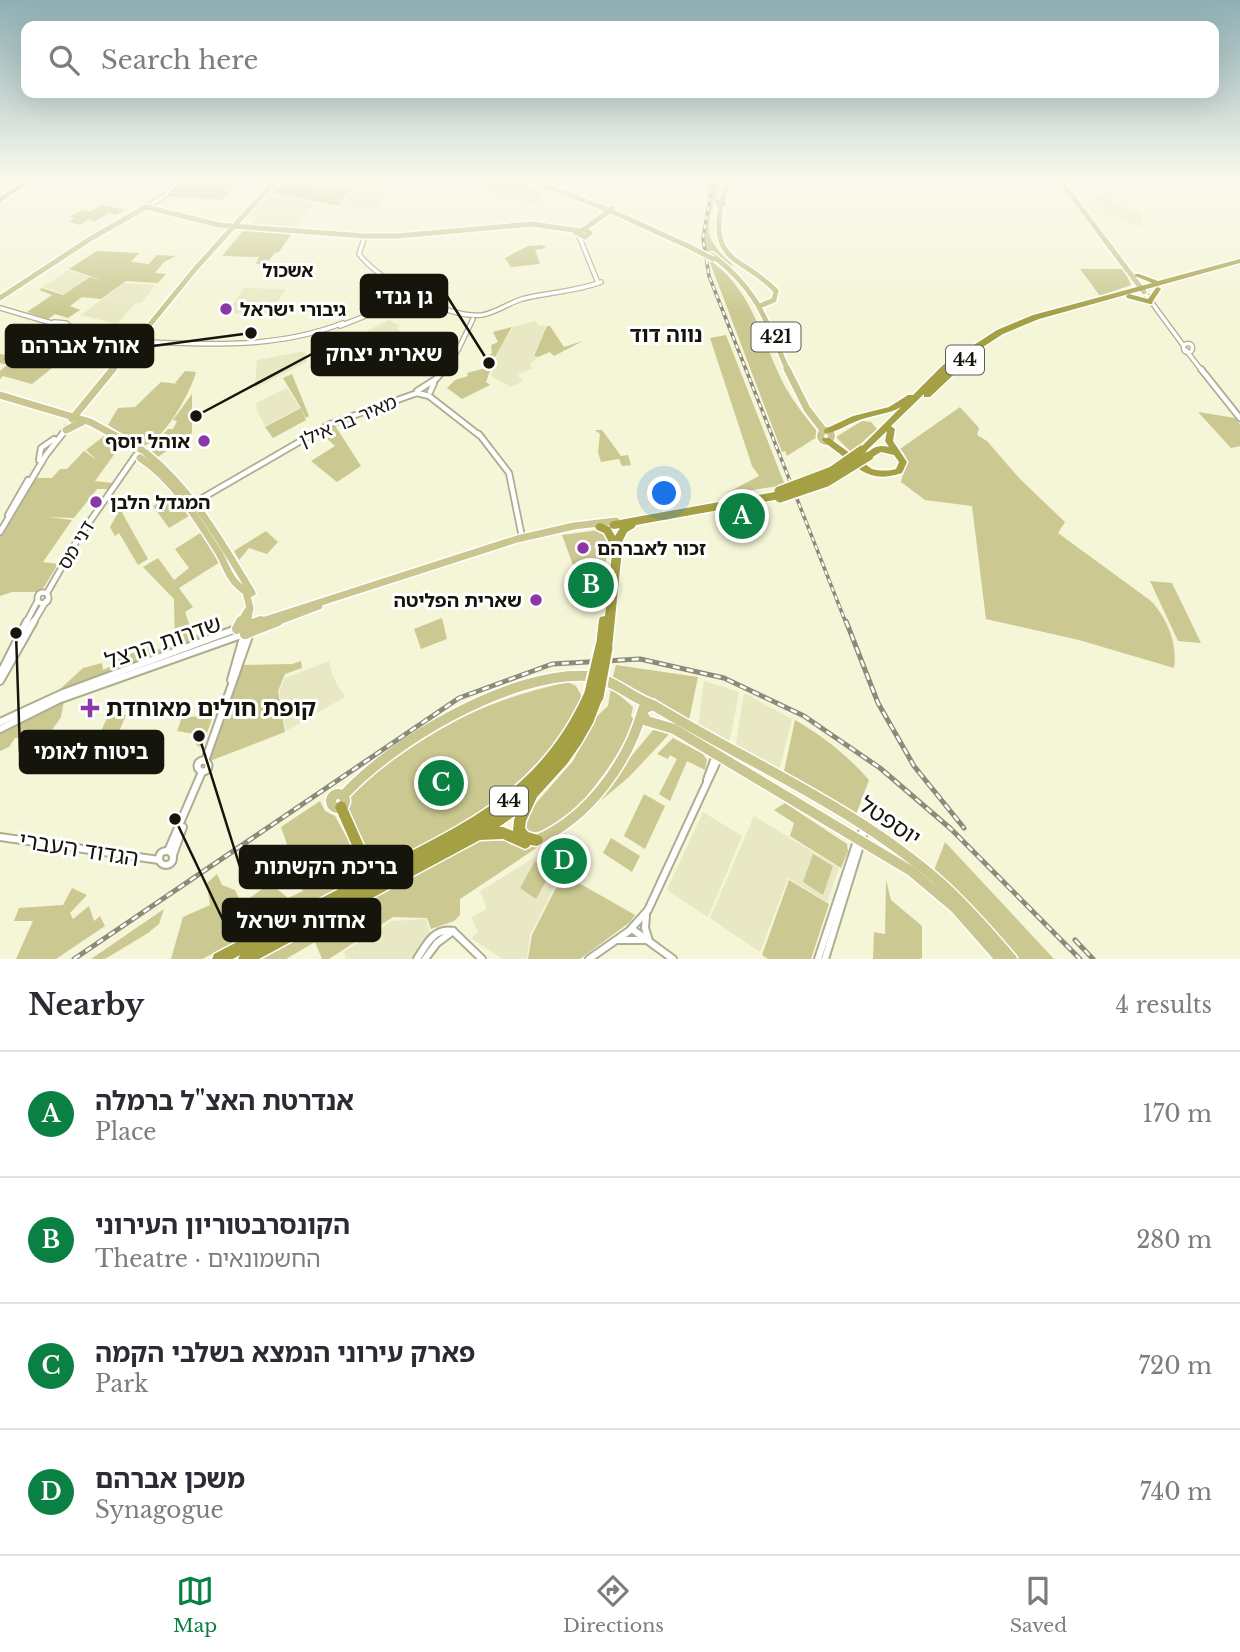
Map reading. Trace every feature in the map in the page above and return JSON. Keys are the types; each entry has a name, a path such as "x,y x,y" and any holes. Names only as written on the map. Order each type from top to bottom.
{"highway":[{"name":"44","path":"866,453 878,436 939,374 962,356 1016,325 1128,294 1146,293 1161,286 1240,263"},
{"path":"1135,275 1161,286"},
{"path":"1128,294 1136,284 1135,275"},
{"path":"1128,294 1146,293 1161,286"},
{"name":"44","path":"866,453 964,360 1003,335 1128,294"},
{"path":"827,435 856,418 896,406 939,374"},
{"path":"827,435 867,418 879,423 878,436"},
{"path":"877,472 891,474 903,465 903,457 889,441 891,429"},
{"name":"421","path":"827,435 859,466 877,472"},
{"path":"616,524 802,492 838,477 866,453 883,448 898,454 901,460 898,467 877,472"},
{"path":"616,524 780,495"},
{"name":"44","path":"604,647 615,544 622,531 636,522"},
{"path":"615,544 616,524"},
{"path":"600,527 607,530 615,544"},
{"name":"44","path":"219,959 474,837 517,808 536,790 574,747 594,695 612,599 615,544"},
{"name":"44","path":"245,959 360,890 391,868 470,827 511,799 558,752 594,695"},
{"path":"536,790 523,812 519,827 523,837 537,841"},
{"path":"342,801 367,871 360,890"},
{"path":"474,837 499,832 525,843 537,841"},
{"path":"365,863 374,869 391,868"}],"main road":[{"path":"0,303 119,225"},
{"path":"214,225 233,229 315,232 366,238 404,238 480,229 538,226 582,235 592,225"},
{"path":"63,414 66,428 74,424 83,405 237,225"},
{"name":"421","path":"641,225 690,245 726,264 765,303 766,313 796,392 827,435"},
{"path":"716,225 718,241 729,255 775,288 777,295 765,303"},
{"path":"1096,225 1146,293"},
{"path":"366,238 469,227 480,229"},
{"path":"474,235 480,229"},
{"name":"421","path":"712,257 735,277 754,301 766,325 791,393 827,435"},
{"path":"76,418 138,341"},
{"path":"0,397 76,418 124,441 160,472 191,505 226,564 254,601 246,629"},
{"path":"63,414 83,405"},
{"name":"שדרות הרצל","path":"554,530 616,524"},
{"name":"שדרות הרצל","path":"246,629 522,537 554,530 616,524"},
{"path":"237,578 250,603 246,629"},
{"path":"342,801 360,776 448,718 494,697 551,679 570,676 598,678 650,704 720,752"},
{"path":"622,691 652,722 668,726 720,752"},
{"path":"636,735 645,707 650,704"},
{"path":"537,841 564,827 582,809 636,735 659,719 660,710"},
{"name":"יוספטל","path":"720,752 864,828 897,849 975,916 1012,959"},
{"name":"יוספטל","path":"720,752 861,839 936,890 972,924 1000,959"}],"street":[{"path":"522,537 509,474 479,435 426,391 455,359 477,317 519,300 598,283 582,235"},
{"path":"366,238 356,252 362,264 383,281 477,317"},
{"path":"1146,293 1179,338 1193,348 1193,358"},
{"path":"60,325 67,324 98,334 138,341 240,347 303,336 346,323 414,295"},
{"path":"0,303 60,325 138,341"},
{"path":"1186,345 1186,350 1240,418"},
{"path":"1186,350 1193,351"},
{"name":"מאיר בר אילן","path":"191,505 330,424 426,391"},
{"path":"0,530 49,448 66,428"},
{"path":"0,530 41,453 49,448"},
{"name":"דני מס","path":"47,593 79,537 129,462 140,455"},
{"path":"0,674 39,596 47,593 49,596 0,681"},
{"path":"37,602 46,601"},
{"path":"170,853 159,860 160,865 166,865 202,772 209,765 205,761 246,629"},
{"name":"שדרות הרצל","path":"0,722 63,693 246,629"},
{"name":"שדרות הרצל","path":"0,729 58,700 246,629"},
{"path":"649,941 645,922 648,910 720,752"},
{"path":"825,959 864,828"},
{"name":"הגדוד העברי","path":"0,836 159,860"},
{"path":"818,959 861,839"},
{"path":"589,959 632,929 648,910"},
{"path":"418,959 438,931 444,928 453,931 482,959"},
{"path":"632,929 673,959"},
{"path":"425,959 437,943 453,931"},
{"path":"613,943 631,938 649,941"}],"shaded area":[{"path":"251,225 297,225 294,229"},
{"path":"705,225 709,225 714,244 733,265 731,266 704,249"},
{"path":"243,231 292,233 279,252 265,265 256,264 259,257 222,256"},
{"path":"542,245 546,248 535,250 540,264 511,267 505,258 528,246"},
{"path":"97,251 139,253 131,262 149,264 157,255 176,256 164,262 155,273 166,274 158,283 126,281 101,299 82,297 70,306 80,310 68,318 55,314 48,319 27,312 52,295 39,290 42,288 63,295 90,277 104,281 69,269"},
{"path":"709,260 724,272 746,300 784,385 816,430 817,437 787,456 785,451 782,452"},
{"path":"1080,269 1124,269 1131,285 1100,296"},
{"path":"68,270 89,277 64,294 43,287"},
{"path":"124,283 156,285 141,303 135,303 117,324 81,315"},
{"path":"244,288 286,289 270,314 227,313"},
{"path":"389,320 400,326 397,328 407,338 363,348 359,335"},
{"path":"536,321 538,325 545,326 545,331 533,356 537,358 529,365 533,368 518,375 523,381 511,387 491,376 496,355 513,327"},
{"path":"55,326 64,329 43,346 46,347 38,354 61,361 32,384 3,376 0,379 0,371 7,365 0,363 0,354 18,354"},
{"path":"547,326 550,326 564,347 583,341 554,356 550,352 534,356"},
{"path":"512,327 495,357 486,382 490,385 462,399 447,388 455,380 468,376 467,373 486,368 483,358 492,353 491,345 498,342 493,332"},
{"path":"726,335 785,485 725,494 759,476 752,466 710,338"},
{"path":"305,351 307,362 255,388 257,360"},
{"path":"185,371 196,372 174,416 158,437 141,446 108,425 118,408 135,407 161,382 179,384 175,383"},
{"path":"292,374 309,416 306,418 301,409 306,420 273,438 265,427 301,408 283,378"},
{"path":"287,388 300,408 265,426 256,403"},
{"path":"192,394 192,433 158,457 149,450 168,429 173,429 177,421 173,420"},
{"path":"960,407 979,428 977,435 987,441 1020,479 1065,522 1058,533 1157,608 1173,641 1174,668 1079,640 986,619 972,506 925,500 901,482 907,461 900,449"},
{"path":"1198,412 1235,418 1240,424 1240,446 1231,448"},
{"path":"862,421 871,422 877,429 851,452 836,437"},
{"path":"334,424 361,466 337,482 311,461 335,446 323,435 332,430 330,427"},
{"path":"595,430 602,430 621,456 628,455 631,465 622,466 619,459 601,462 598,452 600,434"},
{"path":"104,436 121,445 95,481 113,483 109,489 97,489 74,518 48,517 72,520 43,562 58,564 41,592 12,592 0,596 0,537 35,478 52,478 60,469 67,469 84,451 97,460 86,450"},
{"path":"167,498 175,509 181,505 189,516 169,528 153,506"},
{"path":"120,509 148,559 138,565 119,533 115,536 110,527"},
{"path":"599,530 608,538 605,570 577,576 562,535"},
{"path":"266,531 278,542 267,554 249,548 239,560 234,551"},
{"path":"202,532 220,562 179,588 193,607 185,612 193,635 209,636 175,650 174,599 143,567 158,558 174,580 189,568 175,549"},
{"path":"1150,581 1172,583 1201,643 1178,641"},
{"path":"442,618 447,639 421,649 414,629"},
{"path":"155,644 155,650 172,646 172,650 117,670 118,659"},
{"path":"301,661 302,668 285,674 278,691 285,732 210,761 236,679 244,665 292,664"},
{"path":"329,661 333,677 345,697 286,731 279,691 285,678"},
{"path":"102,663 103,670 111,666 111,672 58,691 83,668"},
{"path":"616,665 698,677 688,725 666,711 655,698 648,699 612,680"},
{"path":"704,681 739,692 729,744 698,727"},
{"path":"568,682 576,686 582,697 576,710 545,760 514,792 471,820 391,861 381,862 366,853 344,808 349,795 367,777 430,734 473,712 518,695"},
{"path":"611,688 633,707 631,716 636,722 629,735 605,772 575,809 558,823 542,831 527,831 525,825 530,810 573,761 596,717 608,706"},
{"path":"744,693 792,719 778,775 735,749"},
{"path":"64,701 61,717 48,736 15,738 9,747 0,751 0,733"},
{"path":"126,715 112,748 93,748 108,716"},
{"path":"213,716 202,747 197,746 195,734 177,731 182,717"},
{"path":"795,720 835,747 869,780 854,820 783,776"},
{"path":"656,727 673,730 629,777 574,823 460,899 460,915 454,921 431,929 427,918 393,917 329,959 322,959 315,942 286,959 257,959 487,836 529,846 549,839 582,812"},
{"path":"673,738 703,754 707,760 705,770 687,761 670,801 659,794 677,759 670,755 668,759 657,754"},
{"path":"644,794 665,806 645,849 624,836"},
{"path":"320,801 325,811 335,816 362,865 361,872 348,887 202,959 171,959 183,917 210,905 207,883 217,874 222,885 235,890 242,904 270,883 288,898 303,891 281,827"},
{"path":"785,803 847,844 848,851 841,868 790,836 794,823 774,810"},
{"path":"703,812 742,836 708,917 667,890"},
{"path":"754,816 839,868 827,902 788,878 760,952 710,918"},
{"path":"611,838 640,856 632,872 603,853"},
{"path":"945,842 1054,959 1016,959 933,873"},
{"path":"540,854 562,872 530,935 527,959 502,959 471,938 478,932 471,917 487,909 480,891"},
{"path":"813,854 833,866 823,895 803,882"},
{"path":"535,861 551,872 536,899 520,888"},
{"path":"563,874 635,915 630,922 580,959 528,959 532,935"},
{"path":"789,880 829,904 811,959 768,959 762,955"},
{"path":"886,880 891,900 922,926 920,959 873,959 874,932 885,934"},
{"path":"72,888 87,895 70,913 73,919 89,906 94,921 100,916 105,926 56,959 16,959 33,921 14,921 19,908 63,905"},
{"path":"164,909 159,924 148,933 105,959 91,959"},
{"path":"426,919 430,932 414,959 346,959 344,952 392,921"}],"railway":[{"path":"705,225 703,239 709,276 846,623"},
{"path":"846,621 878,703 914,766 964,828"},
{"path":"74,959 459,698 552,664 640,659 724,678 804,716 880,768 951,829 1080,959"},
{"path":"1075,940 1093,959"}],"place":[{"name":"גיבורי ישראל","path":"226,309"},
{"name":"אוהל אברהם","path":"251,333"},
{"name":"גן גנדי","path":"489,363"},
{"name":"שארית יצחק","path":"196,416"},
{"name":"אוהל יוסף","path":"204,441"},
{"name":"המגדל הלבן","path":"96,502"},
{"name":"אנדרטת האצ\"ל ברמלה","path":"742,516"},
{"name":"זכור לאברהם","path":"583,548"},
{"name":"הקונסרבטוריון העירוני","path":"591,585"},
{"name":"שארית הפליטה","path":"536,600"},
{"name":"ביטוח לאומי","path":"16,633"},
{"name":"קופת חולים מאוחדת","path":"90,708"},
{"name":"בריכת הקשתות","path":"199,736"},
{"name":"פארק עירוני הנמצא בשלבי הקמה","path":"441,783"},
{"name":"אחדות ישראל","path":"175,819"},
{"name":"משכן אברהם","path":"564,861"}],"district":[{"name":"אשכול","path":"288,271"},
{"name":"נווה דוד","path":"666,335"}]}
